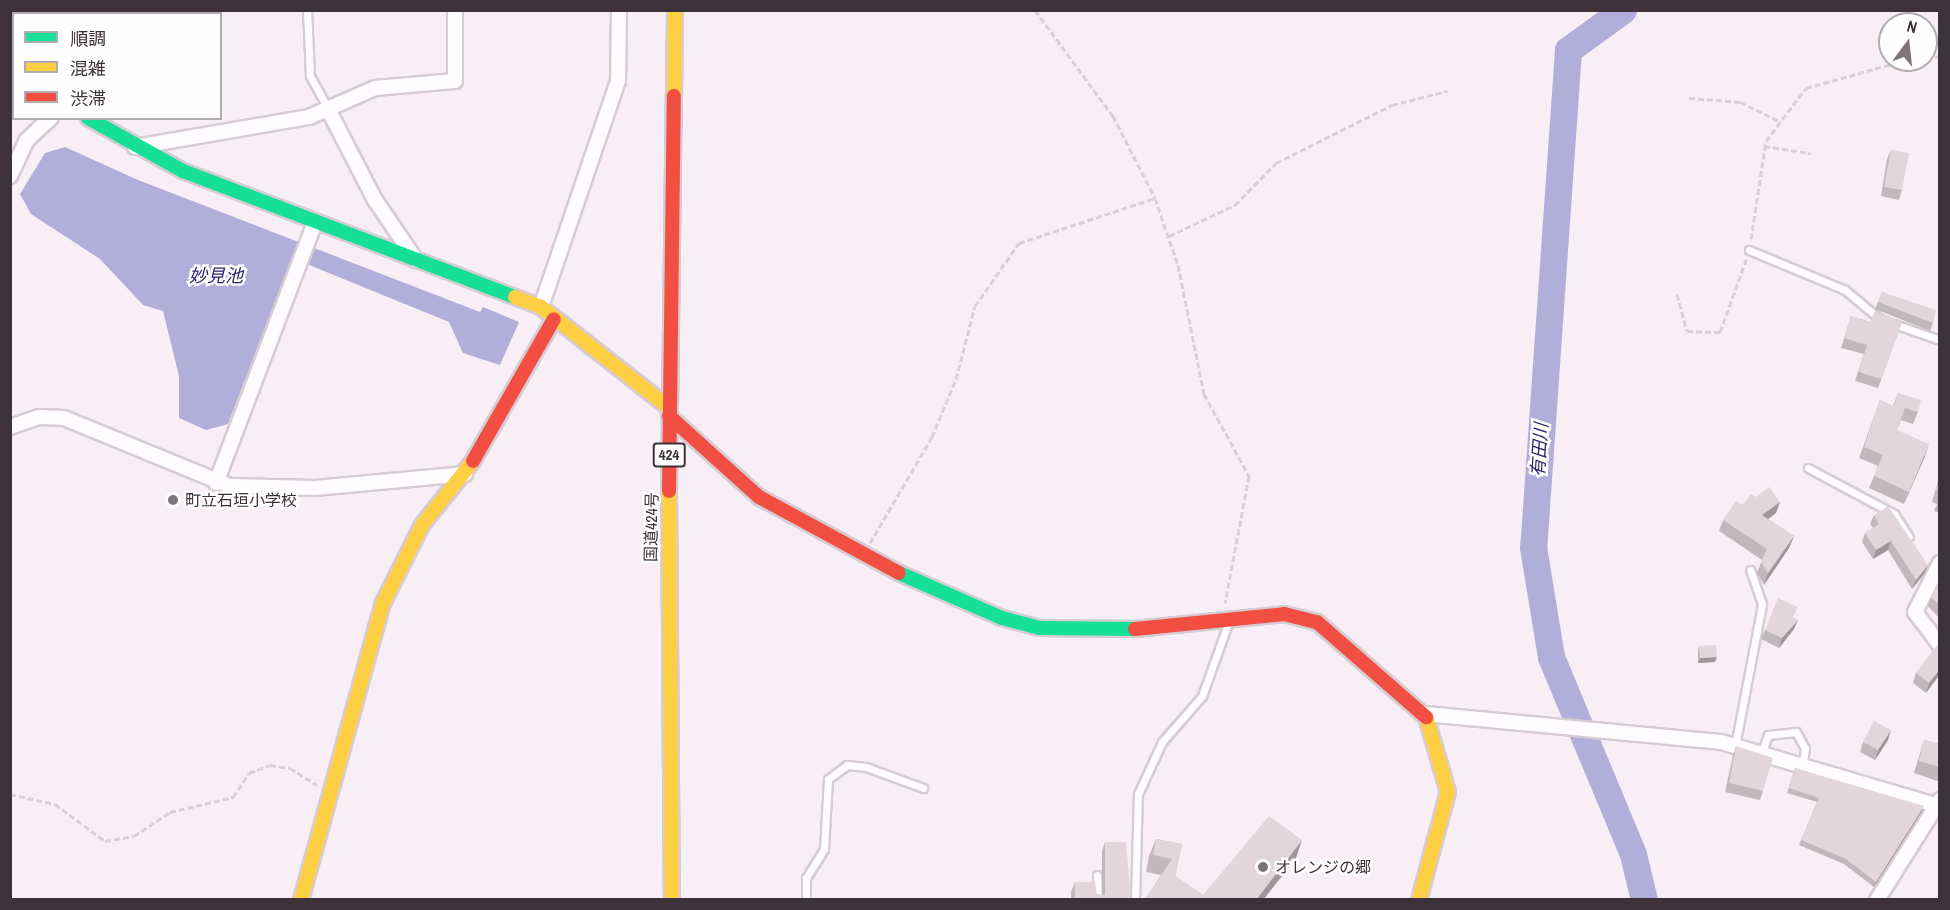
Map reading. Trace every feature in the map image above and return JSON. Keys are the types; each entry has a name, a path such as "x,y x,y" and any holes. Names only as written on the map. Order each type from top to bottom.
{"main road":[{"name":"国道424号","path":"672,900 669,411 675,10"},
{"path":"91,120 133,147 315,223 541,307 669,411 759,497 861,556 1002,618 1039,628 1112,631 1284,615 1317,622 1425,714 1448,792 1419,900"},
{"path":"301,900 327,792 382,603 422,525 465,474 554,319"}],"street":[{"path":"133,147 309,117 375,88 455,81 455,10"},
{"path":"541,307 618,81 619,10"},
{"path":"328,109 375,200 417,261"},
{"path":"10,176 17,146 49,120"},
{"path":"216,483 315,223"},
{"path":"10,427 39,417 64,418 216,483 315,488 465,474"},
{"path":"1933,568 1915,612 1940,645"},
{"path":"1425,714 1659,734 1735,746 1803,763 1938,809 1877,900"}],"lane":[{"path":"307,10 310,76 328,109"},
{"path":"1749,250 1845,290 1878,319 1940,340"},
{"path":"1808,468 1894,514 1914,546"},
{"path":"1735,746 1762,604 1750,570"},
{"path":"1135,900 1138,794 1162,742 1202,696 1229,621"},
{"path":"1762,752 1768,735 1796,732 1805,748 1803,763"},
{"path":"806,900 806,878 824,849 828,778 847,765 866,767 923,788"},
{"path":"1097,875 1098,900"}],"path":[{"path":"1035,10 1113,116 1155,198 1168,237 1204,394 1249,476 1225,602 1229,621"},
{"path":"1677,294 1687,331 1719,332 1749,250 1764,146 1806,88 1878,68"},
{"path":"1168,237 1235,205 1276,163 1392,105 1447,91"},
{"path":"1689,98 1740,102 1781,122"},
{"path":"1764,146 1810,153"},
{"path":"861,556 932,437 956,379 975,306 1019,243 1155,198"},
{"path":"10,794 55,804 105,841 134,836 170,812 233,797 249,773 270,765 290,768 327,792"}],"water":[{"name":"妙見池","path":"65,147 138,180 480,312 483,307 519,322 500,365 463,353 449,322 292,258 228,424 206,430 179,418 179,376 163,311 143,305 100,259 31,214 20,194 45,153"}],"building":[{"path":"1891,150 1909,153 1902,190 1884,187"},
{"path":"1882,292 1936,310 1933,323 1878,302"},
{"path":"1875,311 1902,322 1881,379 1859,372 1867,345 1844,338 1851,316 1871,322"},
{"path":"1898,393 1921,400 1918,412 1905,408 1897,430 1929,444 1909,492 1874,476 1883,455 1864,447 1880,400 1894,406"},
{"path":"1940,478 1940,491 1936,490"},
{"path":"1769,487 1780,502 1762,515 1794,536 1768,573 1761,562 1767,549 1723,520 1736,501 1742,505 1751,494 1756,497"},
{"path":"1888,506 1928,565 1916,580 1891,541 1876,550 1865,533 1879,524 1874,515"},
{"path":"1940,581 1940,606 1931,597"},
{"path":"1778,598 1798,607 1793,617 1798,620 1782,638 1765,630"},
{"path":"1938,644 1940,645 1940,669 1929,683 1916,673"},
{"path":"1716,645 1717,657 1700,658 1699,646"},
{"path":"1874,721 1891,730 1878,750 1863,742"},
{"path":"1924,740 1940,744 1940,767 1919,761"},
{"path":"1736,746 1773,758 1763,791 1729,783"},
{"path":"1795,768 1924,806 1876,882 1846,859 1801,840 1819,798 1789,788"},
{"path":"1269,816 1302,840 1256,900 1145,900 1172,859 1153,855 1156,839 1182,844 1175,876 1203,895"},
{"path":"1105,842 1126,842 1131,900 1075,900 1075,882 1095,882 1097,894 1105,895"}],"waterway":[{"name":"有田川","path":"1623,10 1568,50 1533,547 1551,657 1633,854 1644,900"}],"traffic: fast":[{"path":"92,120 183,171 515,297"},
{"path":"899,573 1002,618 1039,628 1135,629"}],"traffic: slow":[{"path":"674,96 675,10"},
{"path":"515,297 541,307 668,407"},
{"path":"301,900 383,603 422,525 473,461"},
{"path":"669,491 672,900"},
{"path":"1419,900 1448,792 1426,717"}],"traffic: jam":[{"path":"669,491 674,96"},
{"path":"473,461 554,319"},
{"path":"669,416 759,497 899,573"},
{"path":"1135,629 1284,614 1317,622 1426,717"}],"place":[{"name":"町立石垣小学校","path":"173,500"},
{"name":"オレンジの郷","path":"1263,867"}]}
